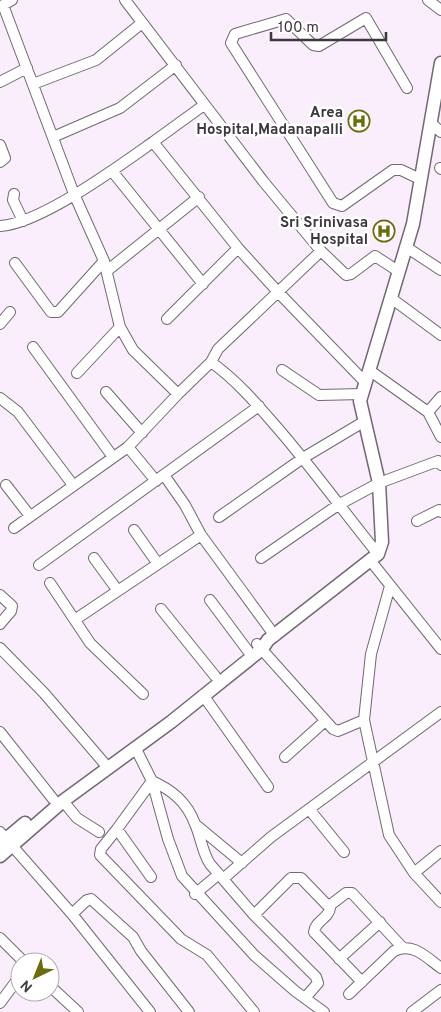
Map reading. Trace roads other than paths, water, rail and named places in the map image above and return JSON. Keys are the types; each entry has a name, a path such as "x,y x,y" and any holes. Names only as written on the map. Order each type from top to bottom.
{"main road":[{"path":"0,856 4,840 104,763 203,696 262,644 374,557 382,542 379,483 360,401 413,224 420,179 436,128 441,63"},
{"path":"58,800 136,749 215,676 262,644"}],"street":[{"path":"125,0 263,182 321,251 346,275 351,274 375,256 398,272"},
{"path":"428,0 441,10"},
{"path":"5,3 74,194 106,266 120,326 133,350 178,394"},
{"path":"407,88 366,18 319,46 313,45 286,19 235,34 232,38 231,43 241,60 333,203 342,206 393,170 401,170 420,179"},
{"path":"33,84 96,60 142,22"},
{"path":"53,138 120,108 176,65"},
{"path":"0,82 27,68"},
{"path":"0,226 15,225 112,172 204,105"},
{"path":"153,142 238,248 277,292 367,376 428,412 441,437"},
{"path":"0,145 6,157 0,162"},
{"path":"112,172 202,284"},
{"path":"14,194 13,200 23,221"},
{"path":"15,262 51,312 58,312 106,266 199,197"},
{"path":"406,247 441,270"},
{"path":"168,319 238,248"},
{"path":"14,528 128,447 211,362 218,349 321,251"},
{"path":"391,298 441,335"},
{"path":"0,324 10,312"},
{"path":"77,373 120,326"},
{"path":"33,347 113,457"},
{"path":"211,362 242,388 303,458 374,557 390,586 441,649"},
{"path":"282,370 319,395 362,394"},
{"path":"106,392 142,432"},
{"path":"428,412 441,397"},
{"path":"0,398 18,412 73,485"},
{"path":"39,565 259,406"},
{"path":"220,517 303,458 365,421"},
{"path":"128,447 185,505 262,644 325,721 338,731 364,720"},
{"path":"260,558 338,505 379,483 439,462"},
{"path":"6,485 30,516"},
{"path":"417,521 439,510 441,512"},
{"path":"134,530 158,564"},
{"path":"76,620 201,535"},
{"path":"94,558 118,591"},
{"path":"50,583 90,643 143,694"},
{"path":"390,586 371,654 364,720 389,835 414,873 441,902"},
{"path":"0,596 12,606 11,611 0,624"},
{"path":"210,600 262,644"},
{"path":"161,610 215,676"},
{"path":"0,648 44,693 104,763"},
{"path":"203,696 268,787"},
{"path":"195,894 242,863 271,837 441,712"},
{"path":"285,757 325,721"},
{"path":"0,732 58,800 77,818 99,832"},
{"path":"136,749 152,781 174,857 182,876 195,894 254,955 324,1012"},
{"path":"152,781 171,789 186,806 196,824 205,856 221,877 254,915 318,979 318,983 305,998"},
{"path":"152,781 101,849 100,855 181,939 207,955 254,1012"},
{"path":"309,809 344,852"},
{"path":"196,824 242,863"},
{"path":"117,829 151,877"},
{"path":"4,840 72,914 150,1012"},
{"path":"414,873 441,851"},
{"path":"254,915 294,877 301,878 329,906 330,912 315,925 314,932 362,982"},
{"path":"329,906 346,893 352,892 402,947"},
{"path":"72,914 87,900 91,899 133,937 141,951 190,1012"},
{"path":"339,959 380,922"},
{"path":"0,938 14,952"},
{"path":"349,994 394,950 402,947 418,951 441,968"},
{"path":"0,1003 10,990"},
{"path":"412,1012 440,991"},
{"path":"60,997 71,1010"}],"place":[{"name":"Area Hospital,Madanapalli","path":"359,121"},
{"name":"Sri Srinivasa Hospital","path":"384,231"}]}
